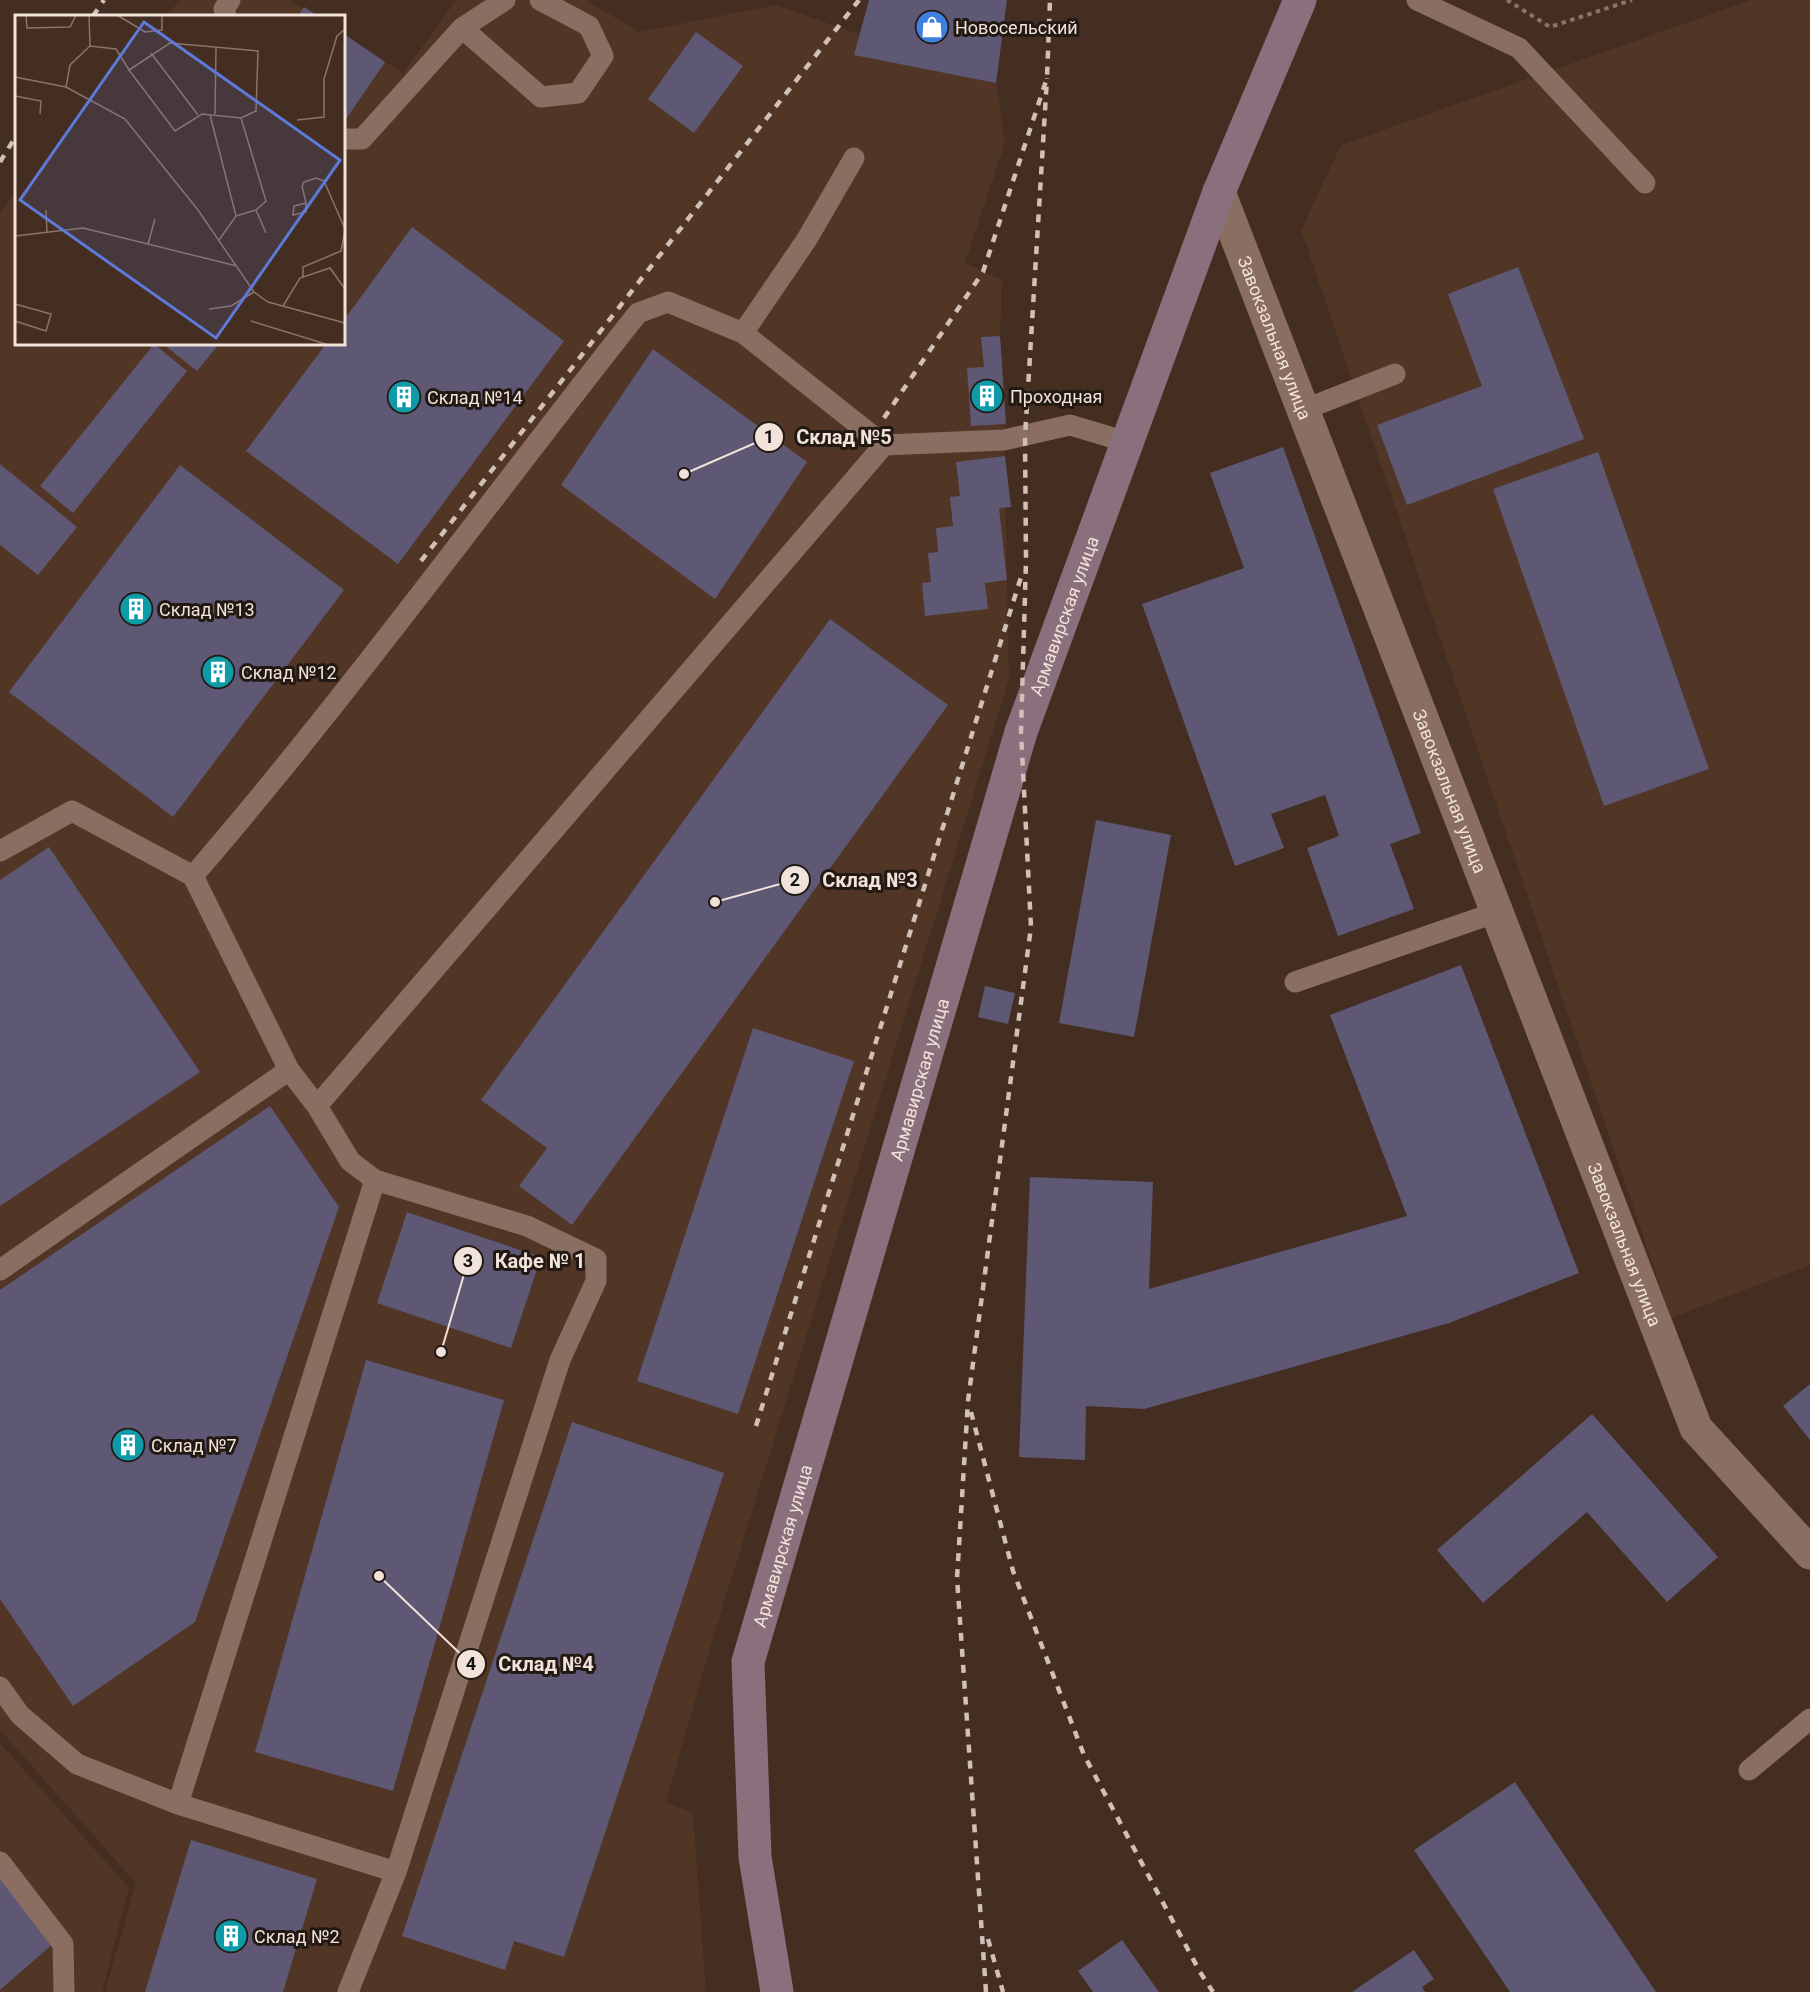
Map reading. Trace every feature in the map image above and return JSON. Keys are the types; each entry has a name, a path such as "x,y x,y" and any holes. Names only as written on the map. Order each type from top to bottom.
{"main road":[{"path":"1219,192 1300,0"},
{"name":"Армавирская улица","path":"777,1992 755,1857 748,1662 1021,732 1219,192"}],"street":[{"name":"Завокзальная улица","path":"1219,192 1696,1428 1810,1553"}],"lane":[{"path":"226,15 224,9 230,0"},
{"path":"345,139 362,139 462,28 505,0"},
{"path":"462,28 541,97 578,93 603,56 589,26 540,0"},
{"path":"1417,0 1519,48 1645,183"},
{"path":"743,333 807,239 854,158"},
{"path":"193,876 284,770 512,472 638,313 668,302 743,333 884,445 1004,440 1070,425 1127,442"},
{"path":"1303,410 1395,374"},
{"path":"317,1106 884,445"},
{"path":"0,851 72,811 193,876 289,1070 317,1106 350,1161 375,1180 527,1226 596,1259 596,1281 560,1360 396,1872 348,1992"},
{"path":"1295,982 1497,912"},
{"path":"0,1270 289,1070"},
{"path":"178,1804 375,1180"},
{"path":"0,1687 20,1715 78,1764 178,1804 396,1872"},
{"path":"1749,1770 1810,1719"},
{"path":"0,1862 63,1944 64,1992"}],"path":[{"path":"1507,0 1550,27 1632,0"}],"shaded area":[{"path":"180,0 289,0 313,15 167,15"},
{"path":"456,0 586,0 639,32 776,5 996,83 1005,143 965,263 1002,280 1000,336 1006,424 1004,440 1009,679 713,1638 666,1802 693,1813 706,1992 105,1992 136,1883 0,1730 0,212 15,193 15,345 345,345 345,36 403,73"},
{"path":"1751,0 1810,0 1810,1265 1671,1318 1301,230 1341,145"},
{"path":"0,1743 129,1888 102,1992 0,1992"}],"building":[{"name":"Новосельский","path":"869,0 1007,0 996,83 854,55"},
{"path":"304,7 316,15 299,15"},
{"path":"696,32 743,66 694,133 648,99"},
{"path":"345,35 385,62 345,121"},
{"name":"Склад №14","path":"412,227 564,341 398,564 246,451 325,345 345,345 345,319"},
{"path":"1518,267 1584,439 1407,505 1377,425 1482,386 1448,294"},
{"name":"Проходная","path":"1000,336 1006,424 971,426 967,368 984,367 981,337"},
{"path":"153,345 187,371 73,513 40,486"},
{"path":"164,345 218,345 197,371"},
{"path":"653,349 807,462 715,599 561,485"},
{"path":"1283,447 1421,833 1390,844 1414,909 1338,936 1307,848 1339,836 1325,795 1271,814 1284,848 1235,866 1142,604 1244,568 1210,473"},
{"path":"1598,452 1709,769 1604,806 1493,489"},
{"path":"1005,456 1011,507 999,508 1007,580 985,583 988,609 925,616 922,583 931,582 928,553 938,552 936,528 953,526 950,497 960,496 956,462"},
{"path":"0,464 77,527 38,575 0,545"},
{"path":"180,465 344,590 173,817 9,692"},
{"path":"830,619 948,705 572,1225 519,1186 547,1148 481,1100"},
{"path":"1096,820 1171,835 1134,1037 1059,1023"},
{"path":"49,847 200,1072 0,1206 0,880"},
{"path":"1461,965 1579,1273 1449,1323 1144,1409 1086,1406 1085,1460 1019,1457 1030,1177 1153,1182 1149,1289 1407,1216 1330,1015"},
{"path":"985,986 1015,993 1008,1024 978,1017"},
{"path":"753,1028 854,1061 738,1414 637,1381"},
{"name":"Склад №7","path":"270,1106 339,1207 195,1622 73,1706 0,1599 0,1290"},
{"path":"407,1212 541,1257 511,1348 377,1303"},
{"path":"366,1360 504,1400 393,1791 255,1752"},
{"path":"1810,1384 1810,1440 1783,1406"},
{"path":"1592,1414 1718,1557 1667,1602 1587,1512 1483,1603 1437,1550"},
{"path":"572,1422 724,1473 564,1957 514,1941 505,1970 402,1936"},
{"path":"1515,1782 1656,1992 1510,1992 1414,1850"},
{"name":"Склад №2","path":"191,1840 317,1879 283,1992 145,1992"},
{"path":"0,1879 55,1942 0,1990"},
{"path":"1122,1940 1159,1992 1093,1992 1078,1971"},
{"path":"1414,1950 1434,1979 1422,1987 1425,1992 1352,1992"}],"railway":[{"path":"94,15 104,0"},
{"path":"421,561 859,0"},
{"path":"884,418 983,272 1047,78 1050,0"},
{"path":"986,1992 957,1578 968,1401 1031,927 1021,732 1026,560 1025,437 1047,78"},
{"path":"0,162 15,138"},
{"path":"756,1426 1021,577"},
{"path":"971,1412 1013,1571 1084,1755 1200,1972 1213,1992"},
{"path":"988,1939 1003,1992"}],"place":[{"name":"Новосельский","path":"932,27"},
{"name":"Проходная","path":"987,396"},
{"name":"Склад №14","path":"404,397"},
{"name":"Склад №5","path":"684,474"},
{"name":"Склад №13","path":"136,609"},
{"name":"Склад №12","path":"218,672"},
{"name":"Склад №3","path":"715,902"},
{"name":"Кафе № 1","path":"441,1352"},
{"name":"Склад №7","path":"128,1445"},
{"name":"Склад №4","path":"379,1576"},
{"name":"Склад №2","path":"231,1936"}]}
